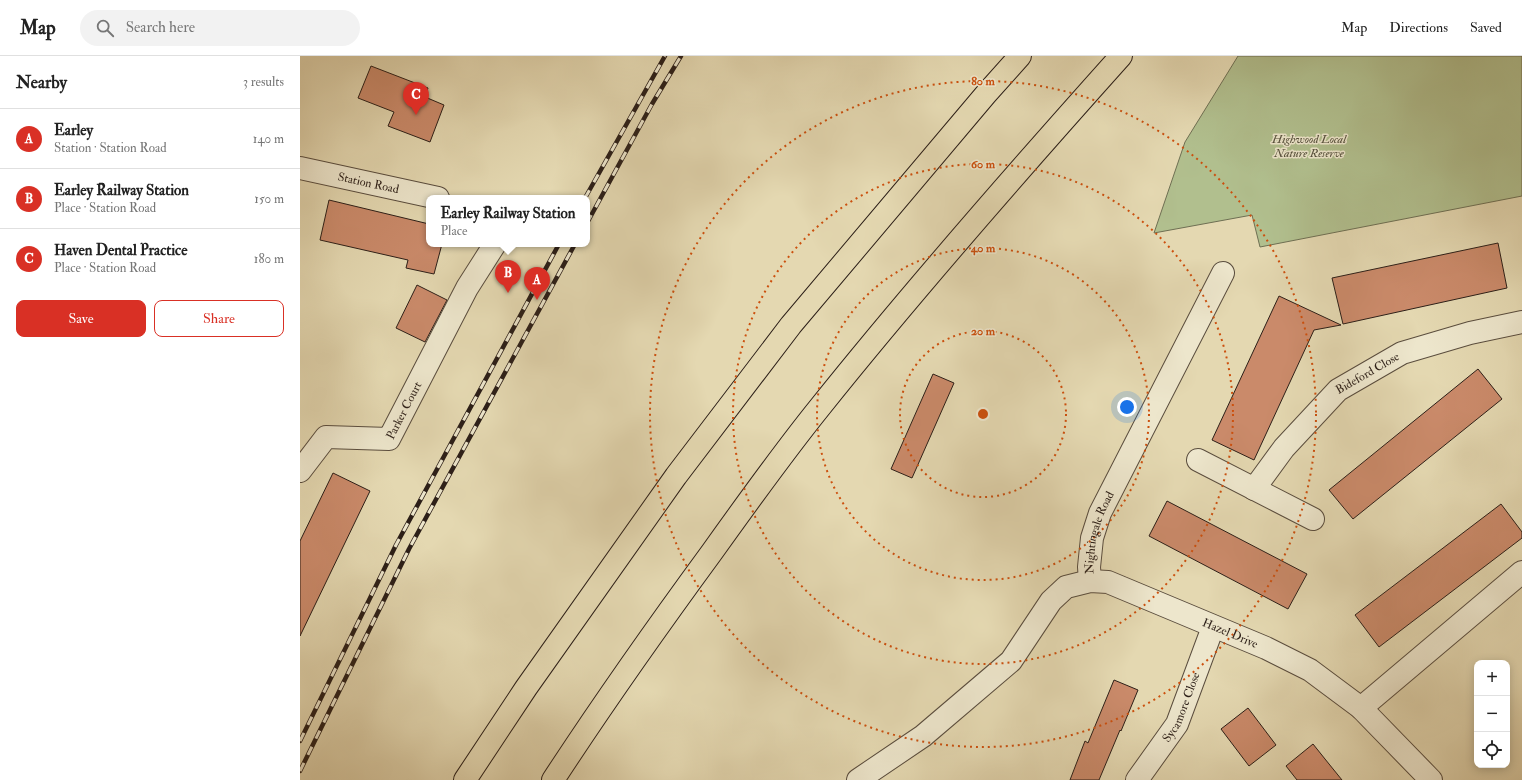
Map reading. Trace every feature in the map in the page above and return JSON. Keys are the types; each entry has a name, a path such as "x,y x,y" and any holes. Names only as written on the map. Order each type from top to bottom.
{"main road":[{"path":"465,780 526,688 676,476 790,325 1020,56"},
{"path":"553,780 596,714 675,602 758,488 819,408 986,208 1121,56"}],"street":[{"name":"Station Road","path":"300,168 426,195"},
{"name":"Parker Court","path":"300,471 326,437 389,439 467,288 493,247"},
{"name":"Nightingale Road","path":"858,780 923,736 1011,661 1051,601 1066,587 1090,581 1089,567 1092,538 1100,513 1223,273"},
{"name":"Bideford Close","path":"1254,489 1284,448 1338,390 1402,353 1470,334 1522,322"},
{"path":"1198,460 1313,520"},
{"path":"1361,708 1522,572"},
{"name":"Hazel Drive","path":"1090,581 1108,582 1266,648 1310,670 1361,708 1431,780"},
{"name":"Sycamore Close","path":"1137,780 1177,724 1213,627"}],"green space":[{"name":"Highwood Local Nature Reserve","path":"1238,56 1522,56 1522,196 1260,247 1252,215 1154,233 1185,142"}],"building":[{"path":"371,66 428,88 425,97 444,105 430,142 388,126 394,112 358,98"},
{"path":"329,200 426,223 426,247 441,247 434,274 406,268 408,260 320,240"},
{"path":"1498,243 1507,288 1343,324 1332,278"},
{"path":"417,285 447,300 425,342 396,328"},
{"path":"1279,296 1341,325 1314,330 1254,460 1212,440"},
{"path":"1478,369 1502,399 1353,519 1329,490"},
{"path":"933,374 954,383 912,478 891,469"},
{"path":"333,473 370,491 300,636 300,541"},
{"path":"1167,501 1307,574 1288,609 1149,536"},
{"path":"1501,504 1522,532 1522,538 1379,647 1355,615"},
{"path":"1114,680 1138,690 1121,731 1120,730 1099,780 1070,780 1085,741 1088,743"},
{"path":"1248,708 1276,745 1249,766 1221,729"},
{"path":"1313,744 1342,780 1297,780 1286,766"}],"railway":[{"path":"587,195 665,56"},
{"path":"590,218 652,104 681,56"},
{"path":"300,741 396,545 557,247"},
{"path":"300,771 409,549 573,247"}],"place":[{"name":"Haven Dental Practice","path":"416,115"},
{"name":"Earley Railway Station","path":"508,293"},
{"name":"Earley","path":"537,300"}]}
